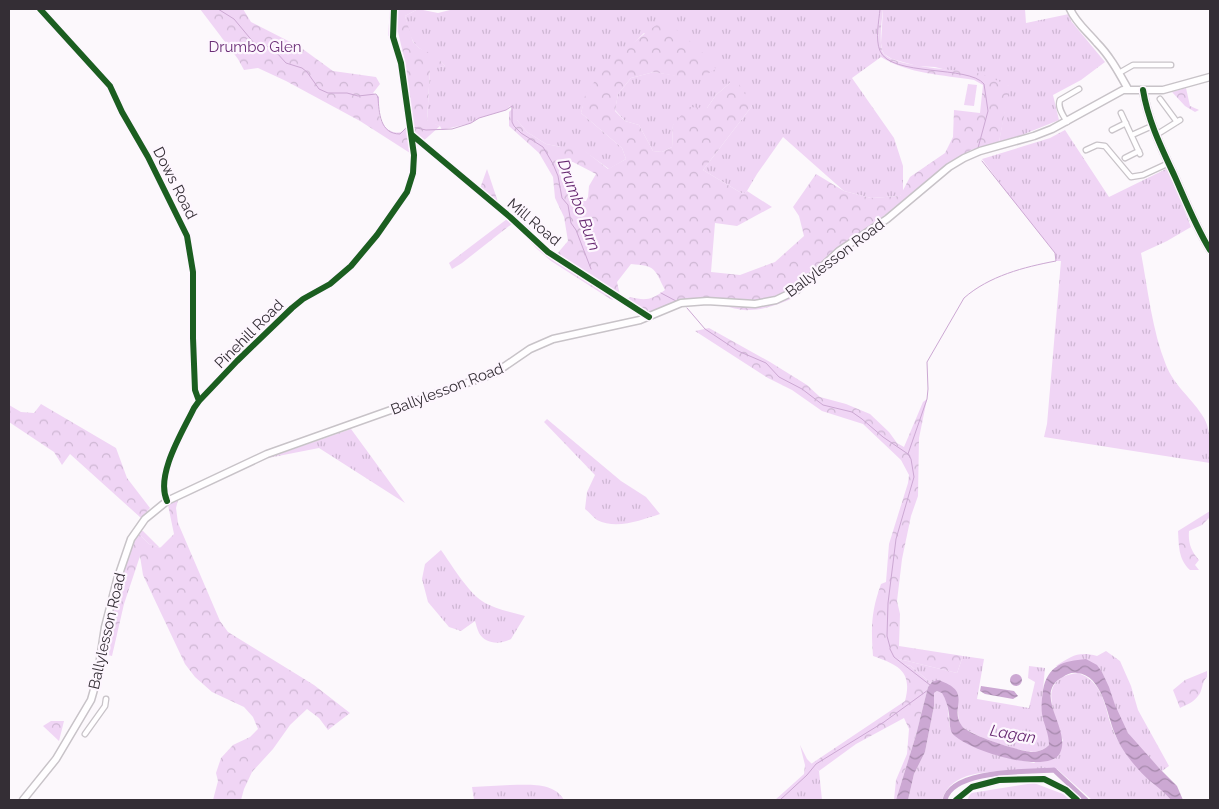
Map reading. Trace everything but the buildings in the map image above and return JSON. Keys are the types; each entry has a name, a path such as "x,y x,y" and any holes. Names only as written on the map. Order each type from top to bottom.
{"main road":[{"path":"1070,9 1075,18 1098,43 1128,89 1163,90 1210,76"},
{"name":"Ballylesson Road","path":"23,800 56,759 91,700 97,679 105,628 117,580 131,539 145,519 167,501 267,454 495,373 530,349 553,339 649,317 671,306 692,301 755,304 771,302 786,296 810,279 839,251 887,219 949,167 980,151 1034,136 1067,122 1109,96 1128,89"},
{"path":"1143,90 1152,126 1210,250"}],"street":[{"name":"Dows Road","path":"40,9 110,86 122,112 151,162 187,236 194,272 193,347 195,390 199,401"},
{"name":"Pinehill Road","path":"167,501 164,487 168,466 199,401 292,308 339,277 362,255 407,192 414,163 401,63 393,37 394,9"},
{"path":"1119,73 1133,65 1172,65"},
{"path":"1067,122 1058,103 1078,89"},
{"path":"1156,135 1179,121 1160,99"},
{"path":"1121,113 1140,152 1125,158"},
{"path":"1112,130 1126,122"},
{"path":"1132,135 1152,126"},
{"name":"Mill Road","path":"411,132 548,252 649,317"},
{"path":"1086,150 1097,145 1105,146 1131,177 1135,178 1169,163"},
{"path":"85,734 105,706 106,699"}],"green space":[{"name":"Drumbo Glen","path":"200,9 243,9 251,22 300,47 333,71 376,77 380,84 373,93 379,97 381,122 392,132 399,132 403,131 408,124 400,69 406,66 398,32 388,36 390,9 418,9 405,16 413,42 419,48 436,56 445,66 430,69 427,121 440,126 410,153 360,121 286,81 258,68 244,70 238,59"},
{"path":"418,9 438,13 454,9 880,9 878,43 881,57 852,78 894,138 903,166 903,192 900,196 871,198 844,191 783,137 747,191 743,194 703,170 752,106 730,83 716,95 707,108 673,125 672,147 662,152 653,151 639,125 625,121 615,110 618,94 631,78 654,72 697,79 644,33 602,74 586,95 581,113 622,148 626,159 609,169 580,148 546,144 527,132 517,120 514,110 510,106 506,110 479,118 471,123 442,130 440,126 427,122 430,68 445,66 435,57 419,48 411,38 405,16"},
{"path":"880,9 883,9 881,45 884,54 891,59 914,65 977,73 1010,86 999,142 971,150 951,161 885,215 829,255 804,279 786,291 791,299 755,310 698,305 674,309 659,316 647,313 627,300 630,297 648,299 665,290 659,277 650,267 631,264 617,282 620,295 612,300 551,261 513,223 452,269 449,263 507,219 478,194 487,169 498,202 529,228 548,249 556,255 568,241 564,217 555,198 553,177 539,153 509,126 509,112 513,108 518,116 517,120 527,132 546,144 561,147 580,147 608,169 626,159 622,148 581,113 584,98 610,64 662,21 669,23 701,51 716,69 697,80 654,72 631,78 618,94 615,111 625,121 639,125 653,151 662,152 672,147 673,125 688,107 707,108 716,95 730,83 728,78 736,79 752,106 703,170 743,194 747,191 772,207 737,226 715,223 711,272 740,275 775,262 804,236 799,216 793,207 816,174 844,191 871,198 900,196 910,177 945,153 953,137 954,110 980,113 983,85 974,80 926,73 892,63 881,57 878,43","holes":["573,162 596,174 589,186 586,201 579,200 573,198 565,188 558,163"]},
{"path":"883,9 1025,9 1026,23 1069,14 1071,21 1105,62 1081,80 1053,95 1059,120 1017,137 999,142 1009,86 935,67 917,66 892,59 884,54 882,50"},
{"path":"968,84 977,85 974,106 964,105"},
{"path":"1186,88 1190,106 1199,110 1195,112 1185,106 1172,92"},
{"path":"1065,130 1109,197 1168,168 1191,227 1141,253 1161,352 1169,373 1204,418 1210,439 1210,463 1044,437 1047,424 1061,261 1056,261 1055,253 982,159 1050,138"},
{"path":"709,328 807,385 820,397 846,404 870,414 889,432 897,443 904,447 923,402 927,399 919,438 918,496 911,516 902,559 897,601 900,614 899,646 963,656 957,673 899,659 903,664 911,666 931,683 928,687 916,735 896,800 894,800 896,780 907,754 909,729 904,718 856,744 819,771 811,764 905,701 907,683 905,676 896,666 873,656 872,628 881,584 886,582 889,544 909,475 901,460 863,424 822,411 792,390 768,378 695,331"},
{"path":"41,404 116,448 127,478 150,508 141,518 70,454 62,465 54,452 9,422 9,405 21,412 34,413"},
{"path":"547,419 621,481 646,497 660,514 621,524 605,523 597,520 585,509 587,492 595,475 544,422"},
{"path":"351,429 405,503 319,448 268,458"},
{"path":"178,500 176,508 178,523 220,621 228,632 314,685 350,713 328,730 319,718 307,709 290,725 273,749 252,772 241,800 213,800 218,781 216,773 221,758 233,745 250,737 258,729 253,717 244,707 212,692 195,677 185,664 143,575 140,556 124,604 112,656 104,654 112,608 128,556 138,533 149,544 160,548 174,534 168,505"},
{"path":"1210,511 1210,517 1202,525 1189,531 1191,547 1199,560 1195,565 1199,570 1190,570 1181,557 1178,531"},
{"path":"141,531 160,548 149,544 138,533"},
{"path":"441,550 471,591 482,601 503,610 525,616 511,639 498,643 485,639 479,633 475,621 461,631 449,627 428,602 422,579 425,564"},
{"path":"1106,651 1120,661 1131,686 1138,710 1169,766 1162,771 1128,733 1102,672 1056,666 1075,655 1097,656"},
{"path":"963,656 984,659 977,699 1029,708 1035,682 1028,678 1029,666 1045,668 1042,700 1049,735 1049,745 1039,751 1028,752 996,743 974,734 961,725 958,710 958,694 931,683 911,666 903,664 899,659 957,673"},
{"path":"1207,671 1207,677 1200,694 1192,702 1180,708 1173,690 1185,680"},
{"path":"1078,673 1097,686 1113,730 1123,749 1171,800 1092,800 1057,769 993,772 972,775 954,783 947,790 942,800 908,800 914,774 925,752 934,706 934,693 937,691 942,692 947,702 950,728 996,755 1034,763 1063,741 1053,709 1052,690 1056,682 1065,676"},
{"path":"51,721 64,721 59,741 43,726"},
{"path":"800,745 807,759 819,771 822,800 775,800 804,774 805,765"},
{"path":"1034,783 1063,794 1070,800 967,800 971,793"},
{"path":"510,785 548,787 560,794 564,800 474,800 472,787"}],"water":[{"path":"1086,659 1097,665 1102,672 1128,733 1177,786 1183,800 1171,800 1135,765 1117,739 1098,688 1086,675 1071,673 1054,684 1051,692 1051,702 1061,733 1062,744 1060,753 1052,759 1040,762 1006,758 973,747 960,740 951,731 948,708 942,693 937,691 934,693 934,706 925,752 914,774 908,800 896,800 916,735 928,687 932,682 938,680 955,690 959,701 958,719 966,730 997,743 1020,750 1035,752 1049,745 1042,714 1045,682 1058,666 1070,661"},
{"path":"1014,674 1018,674 1022,680 1018,686 1014,686 1010,682 1010,678"},
{"path":"981,686 1014,691 1018,696 1013,699 985,694 980,691"}],"waterway":[{"name":"Drumbo Burn","path":"218,9 234,19 254,43 265,45 276,52 286,63 302,68 319,89 328,93 347,93 358,96 376,94 380,116 385,127 393,133 400,134 408,126"},
{"path":"880,9 878,41 880,51 887,59 914,68 963,74 976,78 984,84 988,111 978,148"},
{"name":"Drumbo Burn","path":"412,127 426,130 452,129 506,110 512,106 512,122 514,126 521,133 543,147 553,164 558,176 562,198 568,205 571,223 576,230 591,269"},
{"path":"908,454 927,399 927,362 964,298 996,278 1032,266 1056,261 1055,253 982,161"},
{"name":"Drumbo Burn","path":"661,293 676,301"},
{"name":"Drumbo Burn","path":"687,308 705,329 738,351 766,363 779,377 802,389 823,405 852,412 908,454 911,459 914,477 896,539 888,603 887,636 890,647"},
{"name":"Drumbo Burn","path":"890,649 894,657 930,685"},
{"path":"780,800 816,764 884,722 928,690"},
{"path":"945,800 951,790 961,783 976,777 1010,772 1054,770 1086,800"}],"cycle path":[{"path":"40,9 110,86 187,236 193,272 195,390 199,401"},
{"path":"167,501 164,490 167,466 177,441 199,401 292,308 303,299 330,284 351,266 377,235 407,192 413,173 414,155 401,63 393,37 394,9"},
{"path":"1143,90 1148,113 1160,145 1210,250"},
{"path":"412,135 510,217 548,252 649,317"},
{"path":"956,800 972,787 999,780 1044,779 1066,790 1077,800"}],"water label":[{"name":"Lagan","path":"1013,734"}]}
